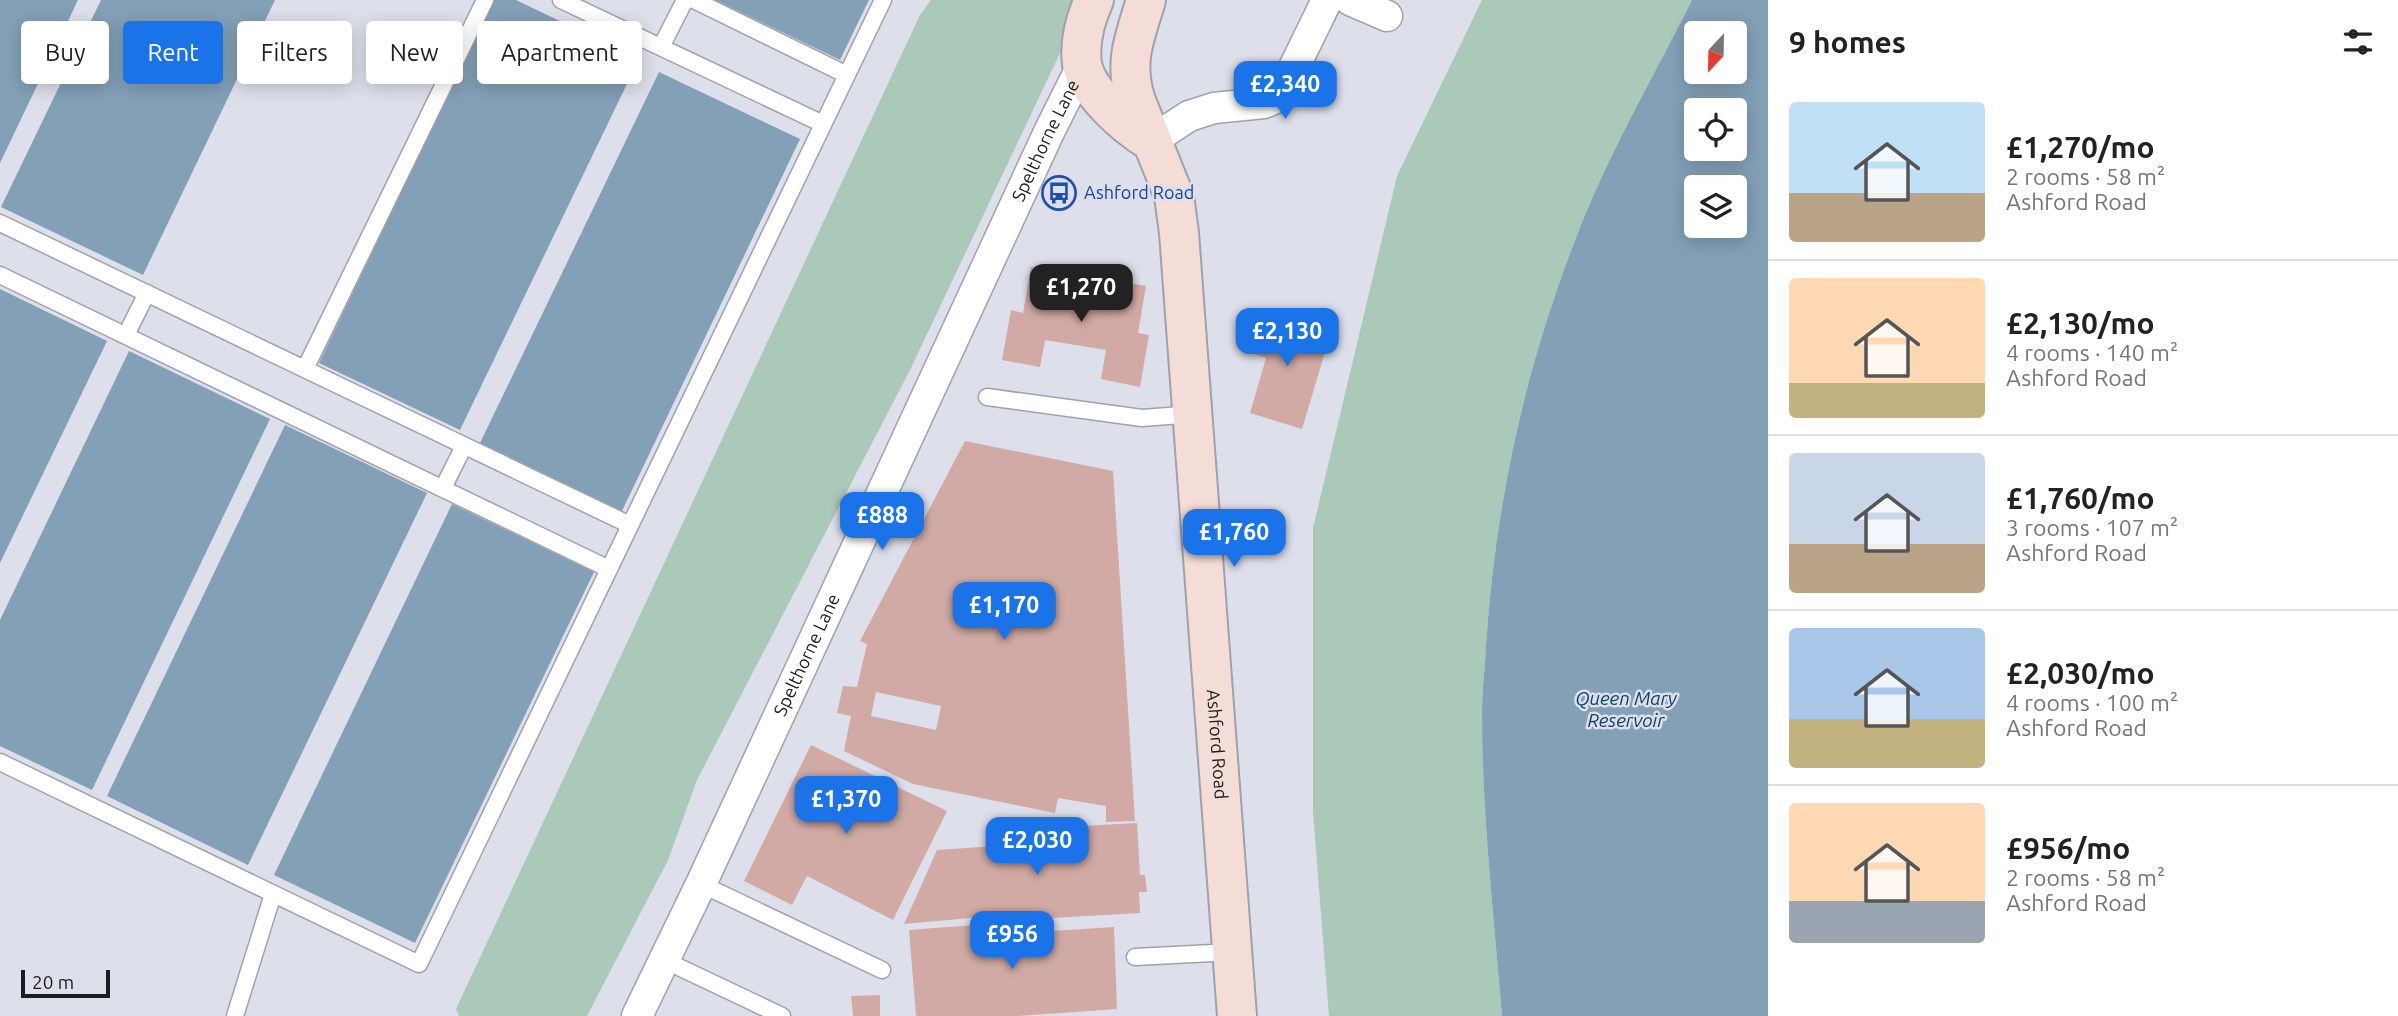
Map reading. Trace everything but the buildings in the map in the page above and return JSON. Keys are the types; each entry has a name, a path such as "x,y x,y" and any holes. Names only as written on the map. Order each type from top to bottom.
{"street":[{"path":"1094,0 1086,18 1082,39 1082,66 1093,87 1110,107 1131,129 1151,141 1189,116 1214,108 1264,103 1276,98 1285,86 1327,0"},
{"path":"1082,66 1107,24 1116,0"},
{"name":"Ashford Road","path":"1146,0 1129,67 1130,84 1174,196 1179,233 1237,1016"},
{"path":"1350,0 1387,16"},
{"name":"Spelthorne Lane","path":"637,1016 1082,66"}],"lane":[{"path":"305,369 485,0"},
{"path":"561,0 823,124"},
{"path":"661,47 685,0"},
{"path":"694,0 847,75"},
{"path":"0,762 419,964 883,0"},
{"path":"0,223 630,525"},
{"path":"0,275 609,569"},
{"path":"126,335 147,293"},
{"path":"986,397 1142,418 1194,414"},
{"path":"443,488 464,446"},
{"path":"701,884 882,970"},
{"path":"235,1016 273,894"},
{"path":"1135,957 1232,952"},
{"path":"664,960 782,1016"}],"green space":[{"path":"931,0 1085,0 911,368 697,780 668,860 587,1016 459,1016 456,1009 920,15"},
{"path":"1482,0 1692,0 1616,147 1576,238 1527,387 1505,490 1490,594 1482,714 1486,828 1502,1016 1329,1016 1313,812 1313,528 1397,176"}],"water":[{"path":"0,0 78,0 68,21 21,21 21,84 38,84 0,163"},
{"path":"101,0 275,0 265,21 237,21 237,79 143,275 1,207 60,84 109,84 109,21 91,21"},
{"path":"493,0 516,0 560,21 483,21"},
{"path":"715,0 869,0 840,60"},
{"name":"Queen Mary Reservoir","path":"1692,0 1768,0 1768,1016 1502,1016 1486,828 1483,752 1483,689 1490,594 1505,490 1527,387 1576,238 1616,147"},
{"path":"477,33 477,84 627,84 460,430 319,363 453,84 463,84 463,63"},
{"path":"659,72 800,139 622,511 480,443"},
{"path":"0,289 107,341 0,563"},
{"path":"129,351 270,419 92,790 0,746 0,620"},
{"path":"285,425 427,493 248,865 107,796"},
{"path":"452,504 594,572 415,943 274,875"}],"place":[{"name":"Ashford Road","path":"1059,193"}]}
